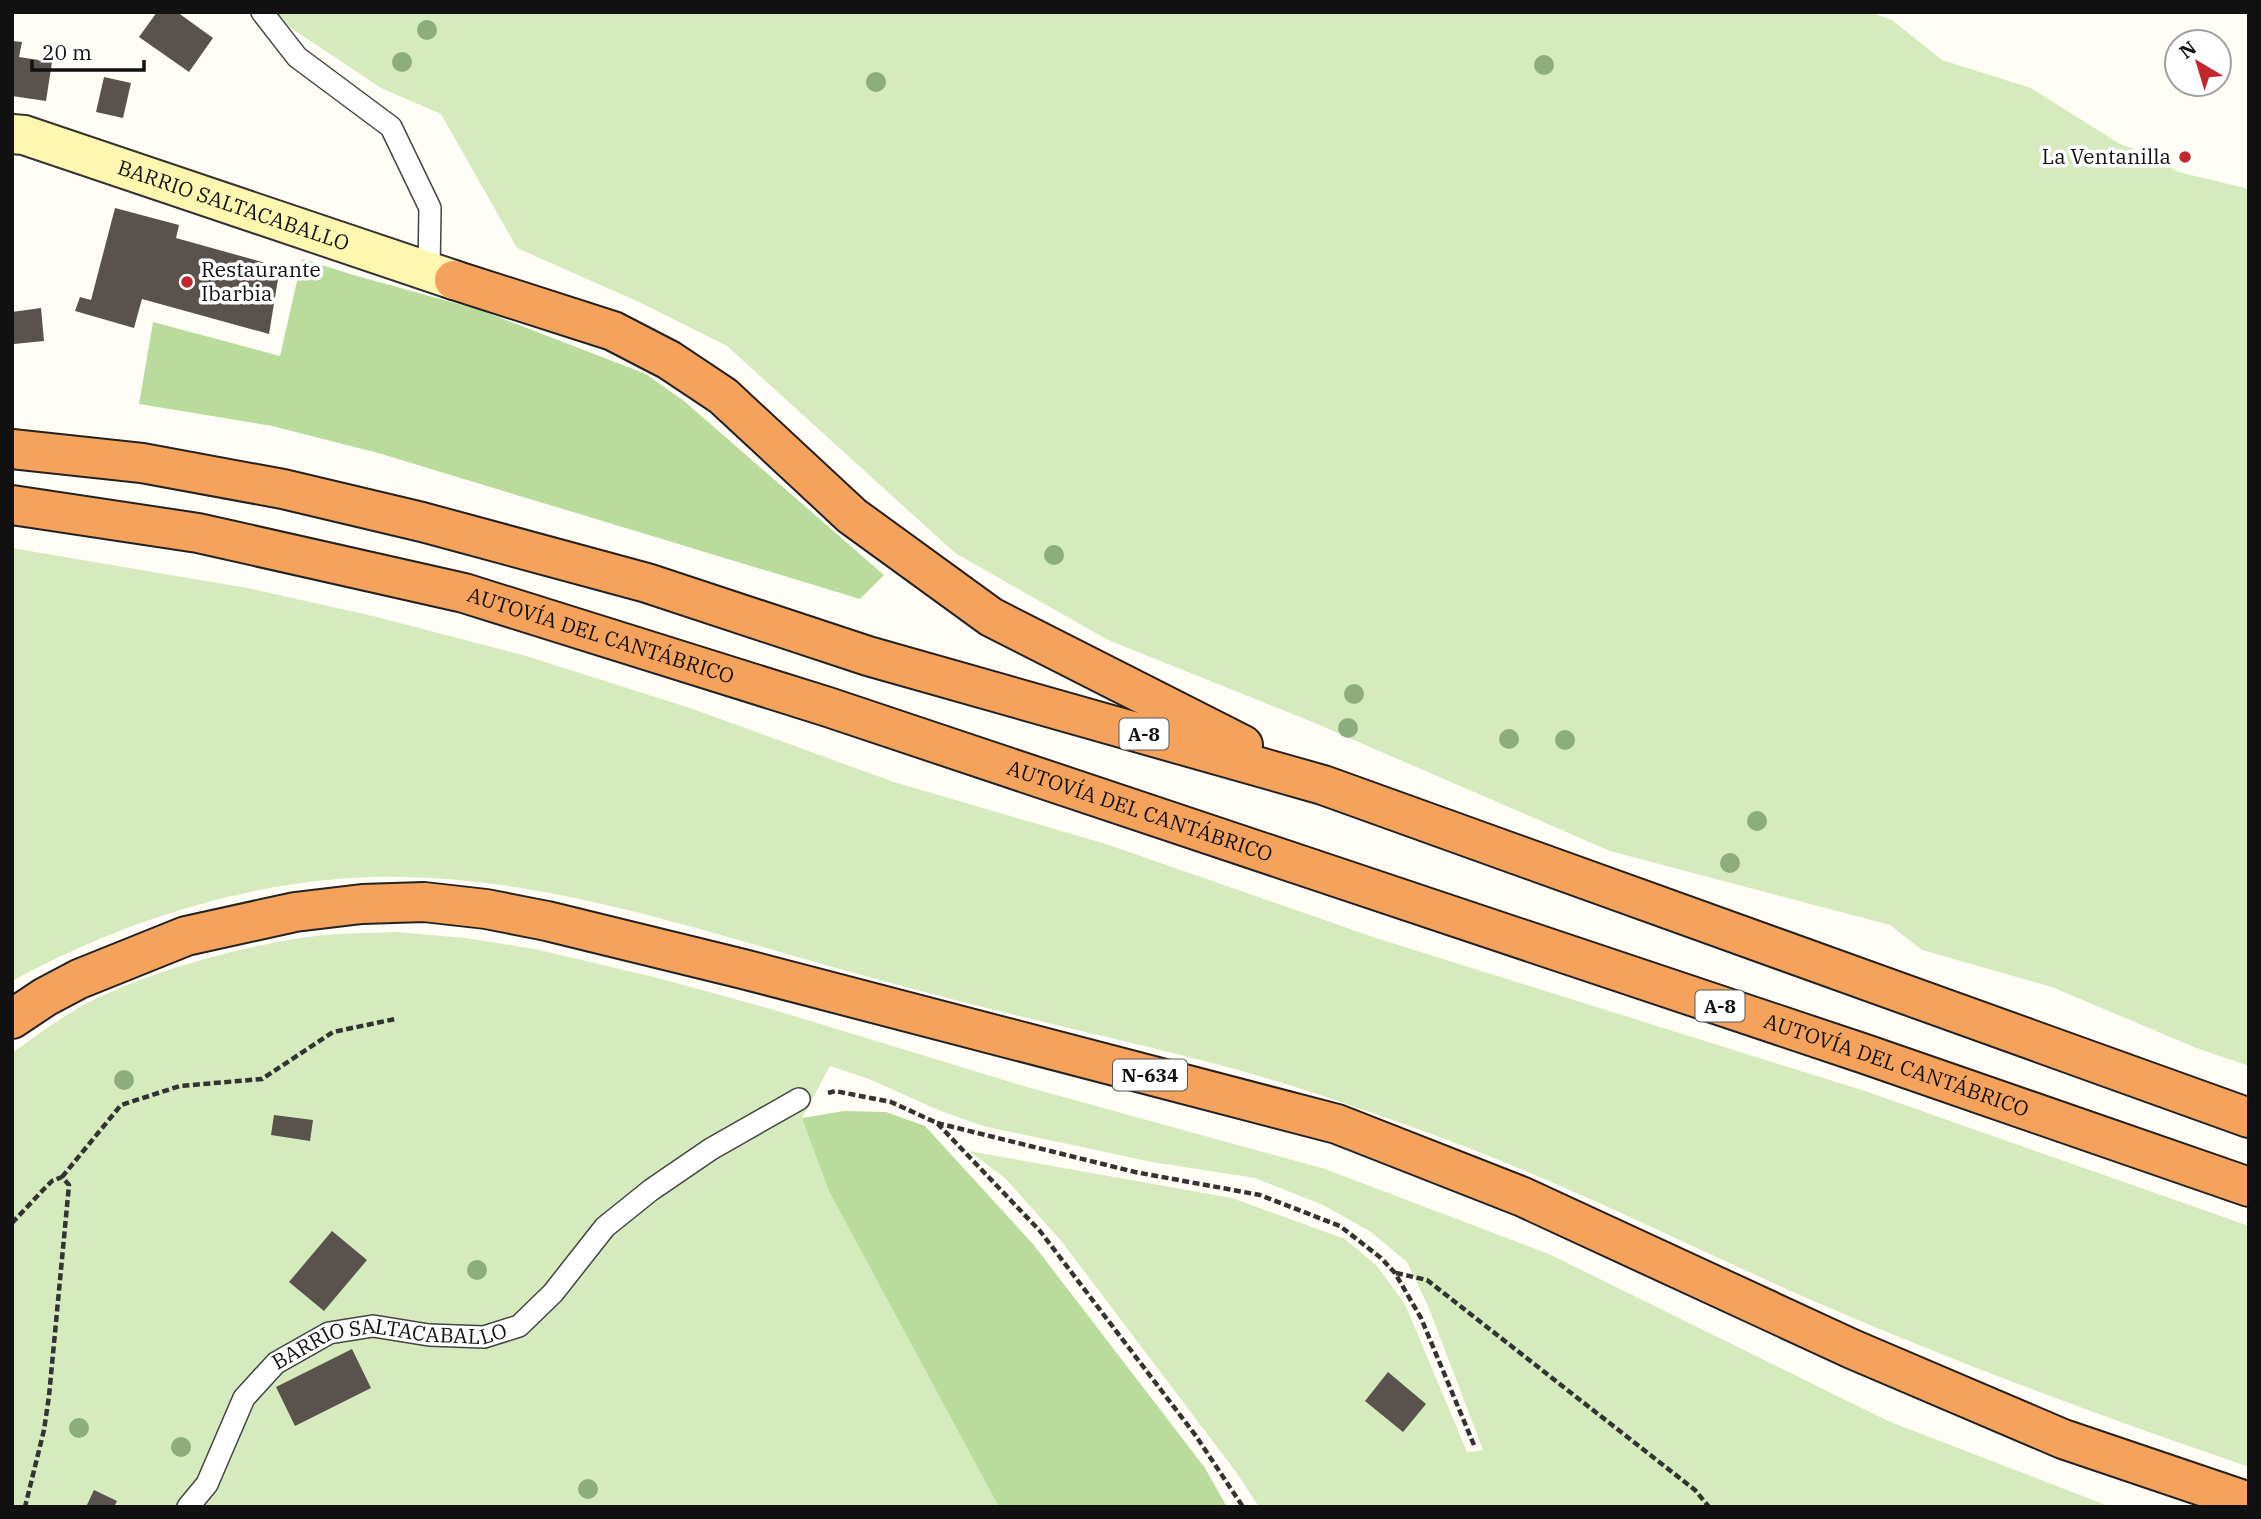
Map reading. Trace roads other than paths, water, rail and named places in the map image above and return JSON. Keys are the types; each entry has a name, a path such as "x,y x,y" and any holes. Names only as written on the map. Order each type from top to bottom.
{"highway":[{"path":"441,275 613,331 669,360 723,396 852,516 991,617 1323,785"},
{"name":"A-8","path":"12,449 142,463 283,489 422,522 647,583 869,656 1323,785 2249,1118"},
{"name":"AUTOVÍA DEL CANTÁBRICO","path":"12,505 198,533 464,593 828,707 1865,1054 2249,1187"},
{"name":"N-634","path":"12,1019 79,979 186,936 295,912 362,904 424,902 486,909 547,921 743,969 1337,1124 1523,1197 1852,1349 2063,1439 2249,1502"}],"street":[{"name":"BARRIO SALTACABALLO","path":"12,134 24,135 441,275"}],"lane":[{"path":"262,12 297,57 391,127 430,208 441,275"},
{"name":"BARRIO SALTACABALLO","path":"187,1507 207,1484 244,1398 276,1363 329,1333 373,1325 429,1335 484,1338 519,1326 553,1293 605,1227 651,1190 711,1149 799,1099"}],"place":[{"name":"La Ventanilla","path":"2185,157"},
{"name":"Restaurante Ibarbia","path":"187,282"}]}
